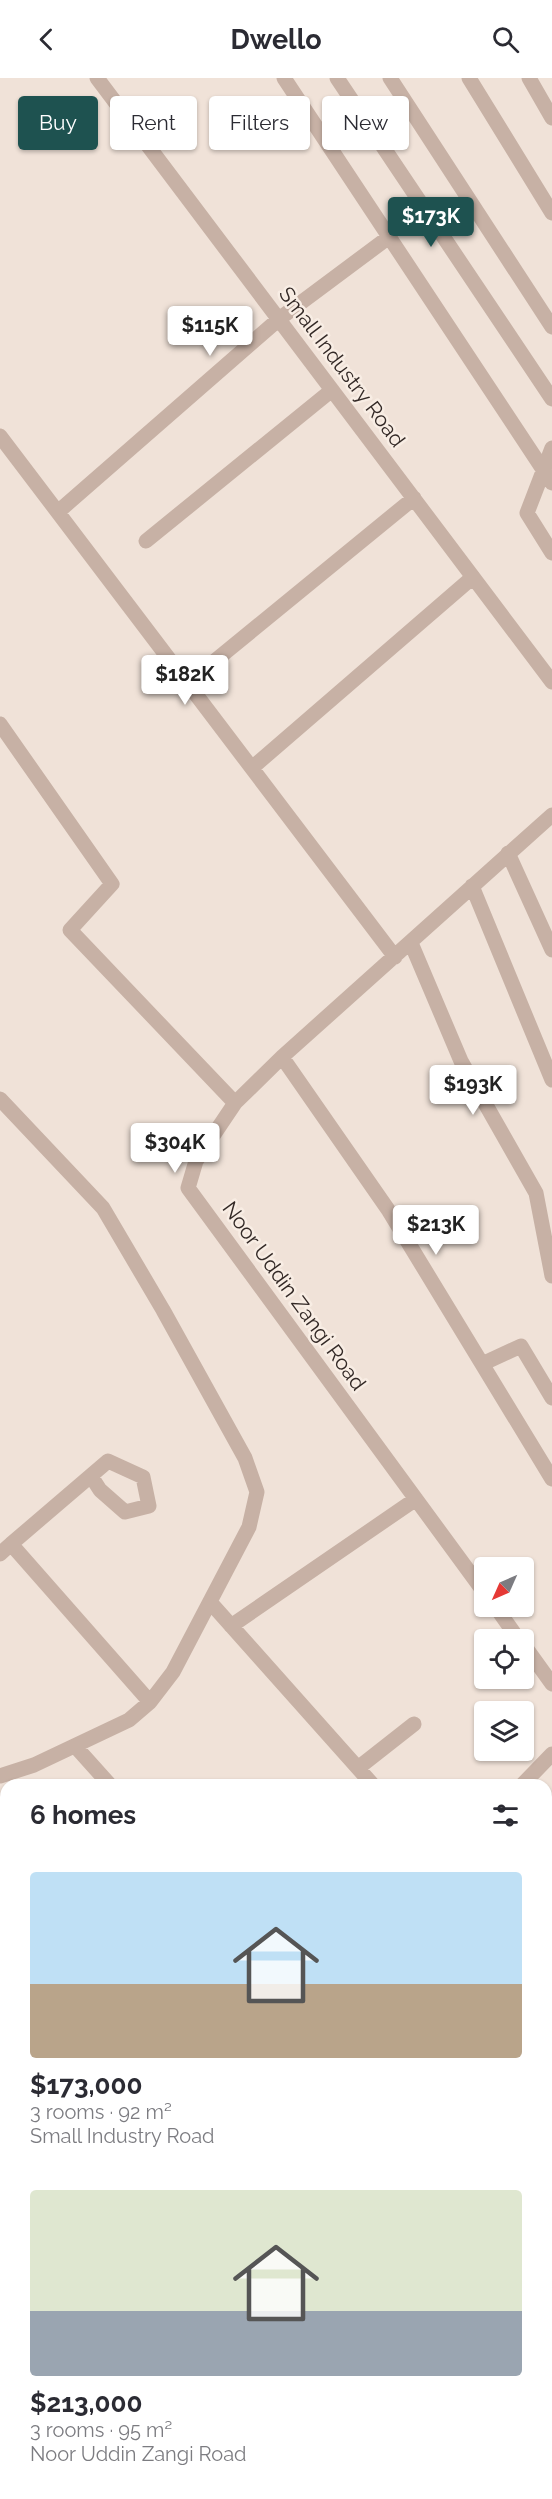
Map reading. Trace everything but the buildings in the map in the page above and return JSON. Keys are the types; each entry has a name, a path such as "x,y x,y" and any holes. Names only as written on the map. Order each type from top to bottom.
{"street":[{"name":"Small Industry Road","path":"97,78 552,682"},
{"path":"284,78 552,483"},
{"path":"337,78 552,399"},
{"path":"390,78 552,327"},
{"path":"469,78 552,213"},
{"path":"528,78 552,118"},
{"path":"59,511 279,319 388,237"},
{"path":"146,541 332,390"},
{"path":"0,436 189,682 395,957"},
{"path":"552,448 527,513 552,553"},
{"path":"189,682 414,498"},
{"path":"253,768 473,577"},
{"path":"0,724 112,884 70,930 235,1103"},
{"name":"Noor Uddin Zangi Road","path":"474,1578 188,1188 196,1161 235,1103 282,1057 552,815"},
{"path":"508,853 552,950"},
{"path":"472,886 552,1080"},
{"path":"411,943 461,1061 536,1193 552,1276"},
{"path":"282,1057 389,1211 552,1479"},
{"path":"0,1099 103,1208 245,1458 257,1492 249,1527 173,1672 150,1702 129,1720 34,1765 0,1776"},
{"path":"537,1200 552,1192"},
{"path":"482,1364 520,1346 552,1398"},
{"path":"91,1476 6,1549 150,1702"},
{"path":"231,1626 416,1499"},
{"path":"210,1602 368,1779"},
{"path":"534,1659 552,1684"},
{"path":"358,1768 414,1724"},
{"path":"75,1746 105,1779"},
{"path":"530,1779 549,1764"}]}
